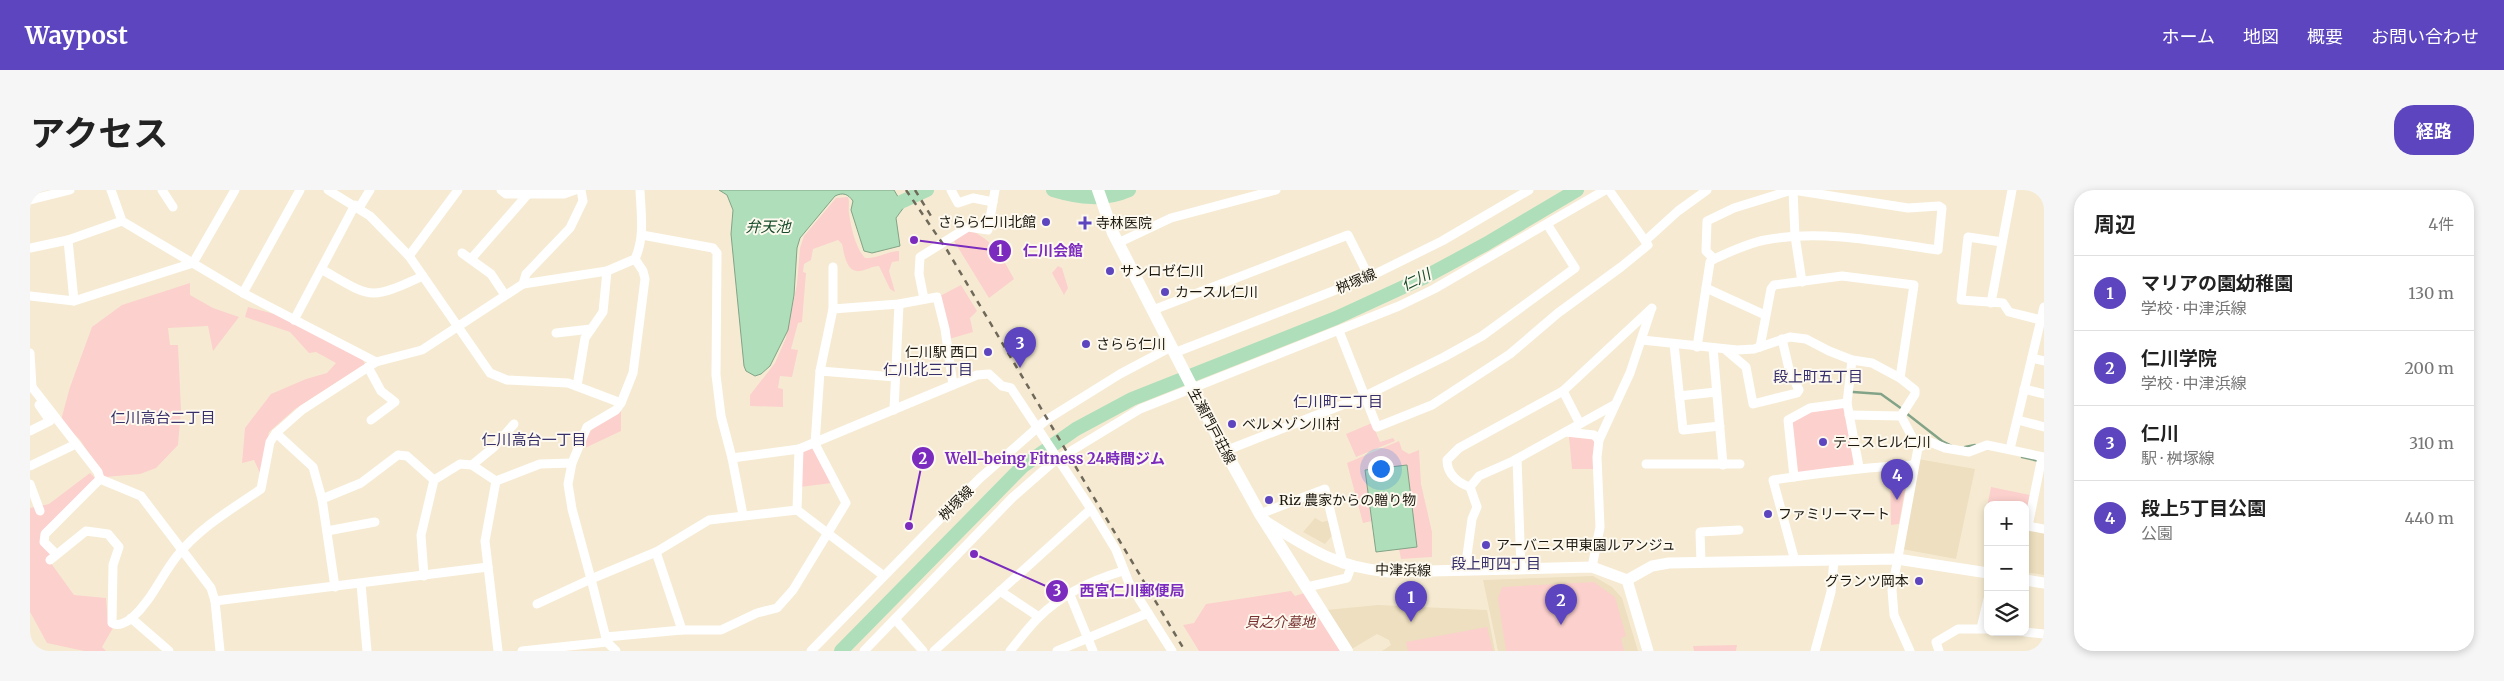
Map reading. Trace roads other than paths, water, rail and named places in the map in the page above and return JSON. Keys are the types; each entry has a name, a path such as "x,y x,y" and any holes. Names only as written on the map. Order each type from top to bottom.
{"main road":[{"name":"生瀬門戸荘線","path":"1100,196 1118,244 1224,451 1262,517 1347,651"}],"street":[{"path":"30,200 70,190"},
{"path":"111,190 122,222 243,293 372,365 381,391 395,402 371,420"},
{"path":"162,190 173,207"},
{"path":"30,296 74,301 193,263 235,190"},
{"path":"243,293 300,190"},
{"path":"328,190 357,207 409,256 458,324 490,373 507,380 548,380 568,383 621,403"},
{"path":"294,320 357,207 370,190"},
{"path":"409,256 458,190"},
{"path":"501,190 506,194 564,194 575,190"},
{"path":"523,284 526,274 570,228 583,201 581,190"},
{"path":"100,479 45,534 44,542 53,557 86,530 108,534 119,547 113,565 112,624 121,624 131,618 158,586 182,551 216,520 261,489 270,442 276,433 302,410 372,365 422,350 458,324 523,284 607,271 636,259 641,247 642,235 640,190"},
{"path":"951,190 958,203 973,198 993,202"},
{"path":"924,299 918,274 920,257 968,227 988,230 995,190"},
{"path":"1118,244 1171,218 1276,190"},
{"name":"桝塚線","path":"811,651 979,479 1051,416 1120,374 1369,277 1442,241 1529,190"},
{"path":"864,651 1012,498 1059,457 1140,409 1191,386 1339,331 1434,289 1605,190"},
{"path":"1339,331 1377,427 1432,405 1510,354 1558,313 1648,245 1609,190"},
{"path":"1645,241 1678,211 1707,190"},
{"path":"1793,190 1795,236 1802,282"},
{"path":"1697,347 1710,262 1714,259 1763,240 1795,236 1845,238 1938,250 1942,208 1908,208 1793,190 1734,208 1707,221 1706,251 1714,259"},
{"path":"1991,303 2012,190"},
{"path":"471,259 528,194"},
{"path":"30,248 68,240 122,222"},
{"path":"1224,451 1365,396 1482,336 1575,268 1547,224"},
{"path":"1152,310 1348,234 1369,277"},
{"path":"642,235 713,248 717,253 716,375 722,416 743,516"},
{"path":"2002,242 1968,237 1961,300 2003,304 2009,312 2042,322"},
{"path":"68,240 74,301"},
{"path":"462,252 491,274 505,295"},
{"path":"616,651 607,640 572,509 568,484 572,463 587,426 616,410 621,403 633,373 645,279 644,271 636,259"},
{"path":"522,651 682,630 721,630 757,613 777,608 792,590 846,503 815,444 820,371 833,308 833,267"},
{"path":"322,269 364,293 374,294 388,292 423,276"},
{"path":"577,386 585,338 603,312 607,271"},
{"path":"1760,347 1771,288 1774,285 1842,276 1914,285 1900,378"},
{"path":"1706,288 1765,316"},
{"path":"833,308 899,304 937,297 945,329 953,386"},
{"path":"894,410 899,304"},
{"path":"2010,449 2042,322 2044,307"},
{"path":"1470,487 1458,482 1447,466 1447,460 1459,448 1563,391 1652,308 1630,373 1599,440 1597,457 1600,527 1592,567"},
{"path":"556,333 591,329"},
{"path":"1642,340 1726,350 1760,347 1790,337 1806,339 1829,352 1852,360 1872,363 1900,378 1915,390 1916,394 1901,416"},
{"path":"1726,350 1746,367 1753,404 1797,393 1799,390 1789,369 1782,339"},
{"path":"1674,344 1683,430 1720,426"},
{"path":"1713,348 1723,464"},
{"path":"30,354 31,389 50,421 30,431"},
{"path":"2032,358 2044,361"},
{"path":"1852,360 1847,403 1859,467"},
{"path":"820,371 895,376"},
{"path":"732,458 799,449 815,444 977,375 989,374 1002,386 1011,388 1040,427 1059,457 1116,550 1123,571 1171,649 1161,651"},
{"path":"31,389 98,472 100,479"},
{"path":"2024,390 2044,394"},
{"path":"1563,391 1580,424"},
{"path":"1679,396 1716,392"},
{"path":"1794,477 1788,420 1810,408 1847,403"},
{"path":"1470,487 1480,476 1516,460 1614,405"},
{"path":"1849,415 1901,416"},
{"path":"1901,416 1918,448 1913,465 1892,590 1894,615 1910,651"},
{"path":"2018,420 2044,427"},
{"path":"472,465 494,447 514,424"},
{"path":"1566,432 1587,434 1599,440"},
{"path":"276,433 313,467 322,499 335,587"},
{"path":"1918,448 1930,442 1945,448 1969,452 1982,446 2010,449 2043,457 2028,526 2044,529"},
{"path":"30,466 76,444"},
{"path":"797,510 799,449"},
{"path":"322,499 362,483 398,455 407,456 434,480"},
{"path":"1516,460 1521,569"},
{"path":"496,481 540,464 572,463"},
{"path":"424,576 421,535 434,480 460,464 472,465 496,481"},
{"path":"1646,464 1740,464"},
{"path":"1795,561 1773,480 1826,474 1859,467 1913,465"},
{"path":"100,479 141,496 211,588 215,601 220,651"},
{"path":"496,481 496,492 486,541 498,651"},
{"path":"30,484 40,511"},
{"path":"1465,570 1472,519 1476,507 1470,487"},
{"path":"1262,517 1325,489 1347,566 1347,578 1307,587"},
{"path":"934,651 1091,509"},
{"path":"537,604 656,552 709,520 797,510 884,576"},
{"name":"中津浜線","path":"1262,517 1288,536 1314,551 1347,566 1389,572 1592,567 1627,580"},
{"path":"327,531 375,522"},
{"path":"1700,562 1700,532 1739,530"},
{"path":"1283,549 1282,544 1288,536"},
{"path":"656,552 682,630"},
{"path":"1648,651 1627,580 1652,566 1669,563 1700,562 1897,559 1984,572"},
{"path":"1815,651 1831,592 1834,560"},
{"path":"215,601 488,567"},
{"path":"1010,651 1038,617 1090,581 1123,571"},
{"path":"2029,581 2044,583"},
{"path":"361,584 367,651"},
{"path":"1000,591 1038,617"},
{"path":"1070,595 1093,651"},
{"path":"1057,651 1148,613"},
{"path":"131,618 169,651"},
{"path":"895,619 923,651"},
{"path":"1939,651 1936,642 1958,629 1984,628"},
{"path":"2029,632 2044,634"}],"water":[{"name":"弁天池","path":"719,190 894,190 904,207 896,218 900,246 872,253 864,251 851,210 853,201 845,194 835,196 800,238 797,248 794,295 788,330 770,366 761,374 755,376 746,371 744,366 731,234 733,210 727,195"},
{"path":"1407,465 1417,547 1376,552 1365,470"}],"waterway":[{"path":"901,202 927,190"},
{"path":"1053,190 1092,197 1110,196 1129,190"},
{"name":"仁川","path":"841,651 1023,466 1076,429 1132,399 1336,318 1423,278 1486,244 1577,190"},
{"path":"1853,392 1881,394 1902,409"},
{"path":"1906,413 1942,441 1952,446"},
{"path":"1965,447 1975,445"},
{"path":"2022,457 2039,461"}],"railway":[{"path":"906,190 947,250 1185,651"},
{"path":"915,190 931,216"}],"place":[{"name":"さらら仁川北館","path":"1046,222"},
{"name":"寺林医院","path":"1085,223"},
{"name":"仁川会館","path":"914,240"},
{"name":"サンロゼ仁川","path":"1110,271"},
{"name":"カースル仁川","path":"1165,292"},
{"name":"さらら仁川","path":"1086,344"},
{"name":"仁川駅 西口","path":"988,352"},
{"name":"仁川","path":"1020,368"},
{"name":"ベルメゾン川村","path":"1232,424"},
{"name":"テニスヒル仁川","path":"1823,442"},
{"name":"Riz 農家からの贈り物","path":"1269,500"},
{"name":"段上5丁目公園","path":"1897,500"},
{"name":"ファミリーマート","path":"1768,514"},
{"name":"Well-being Fitness 24時間ジム","path":"909,526"},
{"name":"アーバニス甲東園ルアンジュ","path":"1486,545"},
{"name":"西宮仁川郵便局","path":"974,554"},
{"name":"グランツ岡本","path":"1919,581"},
{"name":"マリアの園幼稚園","path":"1411,622"},
{"name":"仁川学院","path":"1561,625"}],"district":[{"name":"仁川北三丁目","path":"928,370"},
{"name":"段上町五丁目","path":"1818,377"},
{"name":"仁川町二丁目","path":"1338,402"},
{"name":"仁川高台二丁目","path":"163,418"},
{"name":"仁川高台一丁目","path":"534,440"},
{"name":"段上町四丁目","path":"1496,564"}],"park label":[{"name":"貝之介墓地","path":"1280,622"}]}
